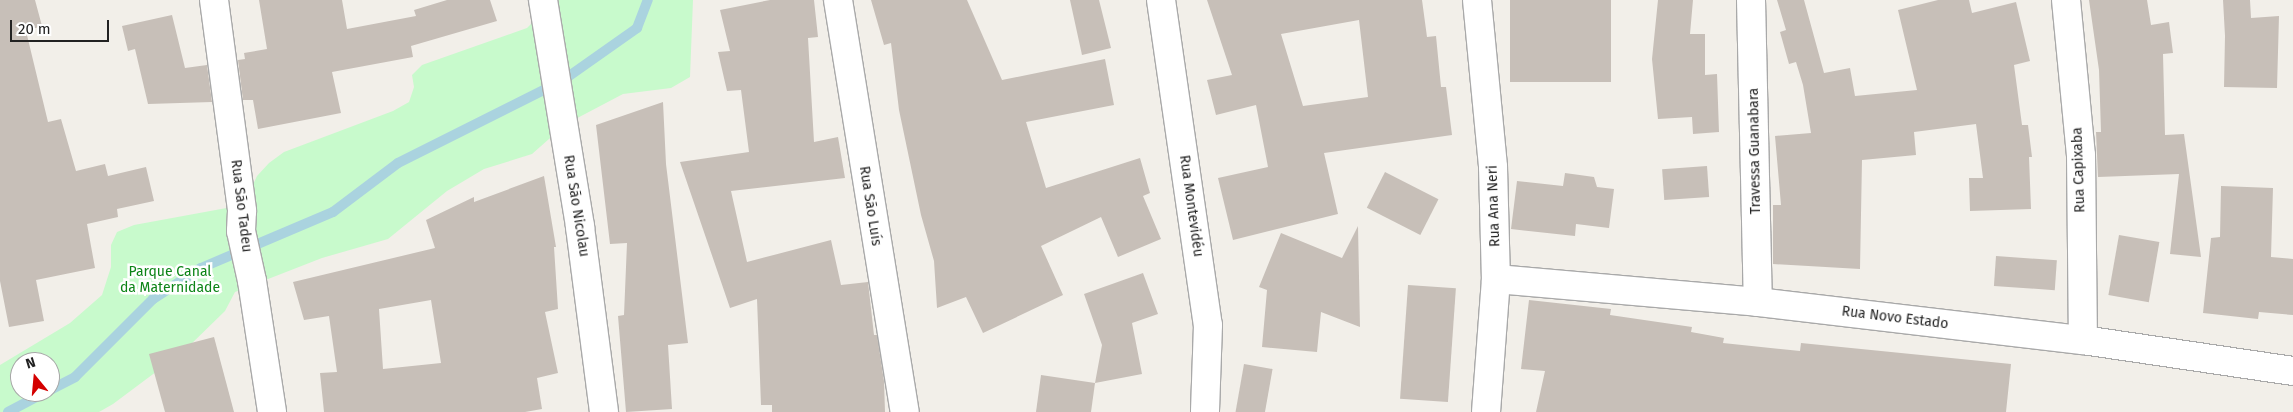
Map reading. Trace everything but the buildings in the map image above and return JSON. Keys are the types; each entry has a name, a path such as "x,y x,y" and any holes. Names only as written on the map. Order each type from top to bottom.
{"street":[{"name":"Rua São Tadeu","path":"214,0 242,210 242,231 252,281 272,412"},
{"name":"Rua São Nicolau","path":"543,0 560,114 580,227 604,412"},
{"name":"Rua São Luís","path":"838,0 905,412"},
{"name":"Rua Montevidéu","path":"1161,0 1208,325 1205,412"},
{"name":"Rua Ana Neri","path":"1477,0 1494,167 1496,279 1486,412"},
{"name":"Travessa Guanabara","path":"1751,0 1758,302"},
{"name":"Rua Capixaba","path":"2066,0 2081,155 2083,340"},
{"name":"Rua Novo Estado","path":"1496,279 1758,302 2083,340 2293,371"}],"green space":[{"name":"Parque Canal da Maternidade","path":"555,0 693,0 690,77 671,88 623,94 566,124 532,154 484,169 447,191 388,239 322,258 235,292 225,311 184,351 113,404 99,412 0,412 0,365 10,359 10,402 60,402 60,352 22,352 70,323 102,295 111,267 111,245 117,232 134,225 232,207 249,193 257,176 269,163 284,152 393,111 409,102 414,87 412,75 422,65 527,28"}],"waterway":[{"path":"60,385 75,377 153,299 201,268 333,212 398,163 562,81 637,28 648,0"},
{"path":"8,412 27,402"}]}
